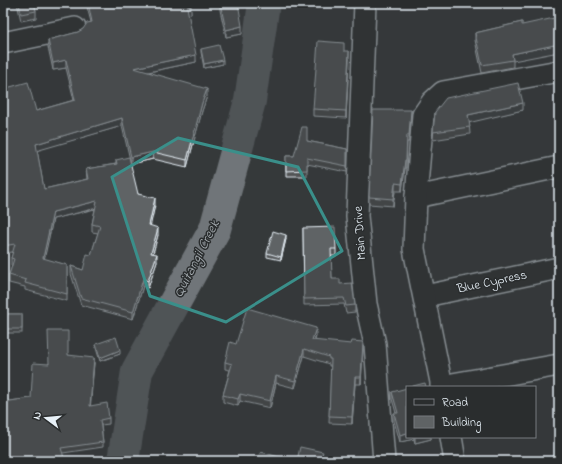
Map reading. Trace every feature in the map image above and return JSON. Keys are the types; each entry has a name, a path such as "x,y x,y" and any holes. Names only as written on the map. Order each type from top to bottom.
{"street":[{"name":"Main Drive","path":"365,3 357,216 366,304 375,344 384,461"},
{"path":"3,42 75,28"},
{"path":"442,386 425,296 414,249 416,197 423,115 432,102 443,92 559,71"},
{"path":"416,197 559,166"},
{"name":"Blue Cypress","path":"425,296 559,268"},
{"path":"447,386 559,365"},
{"path":"451,438 455,461"}],"highlighted area":[{"path":"178,138 298,167 342,251 226,322 150,296 112,177"}],"building":[{"path":"19,3 34,3 36,11 21,14"},
{"path":"88,3 190,3 191,6 187,7 196,55 134,68 207,89 187,160 153,152 131,157 122,118 36,144 44,189 88,179 86,169 117,164 116,160 129,157 138,194 155,198 149,225 158,228 151,253 157,254 148,281 143,279 133,312 81,298 71,266 83,270 87,254 91,255 100,226 92,224 97,201 53,212 43,258 67,265 67,294 25,283 26,280 9,275 14,259 11,258 15,244 3,246 3,89 28,82 36,111 75,100 66,60 53,63 48,40 78,32 83,29 87,23 92,22"},
{"path":"220,3 238,3 242,26 226,30"},
{"path":"559,17 559,44 512,54 513,60 482,65 475,33 522,22 522,25"},
{"path":"318,41 344,43 344,51 349,51 346,111 313,109"},
{"path":"219,45 223,60 204,64 201,49"},
{"path":"518,83 523,103 468,115 470,127 433,132 435,112 446,98"},
{"path":"373,110 411,110 402,184 395,183 393,199 369,197"},
{"path":"302,127 307,127 307,141 347,149 347,166 307,158 307,170 286,171 286,156 294,156"},
{"path":"335,227 336,249 331,249 332,279 340,279 340,284 352,283 355,305 346,306 344,298 304,299 303,228"},
{"path":"273,231 286,235 281,257 267,253"},
{"path":"247,308 316,328 312,340 351,344 352,341 363,342 361,377 355,377 352,417 329,416 331,359 304,349 295,381 276,376 270,401 240,394 238,399 223,395 232,364 225,362 230,342 236,344"},
{"path":"3,314 22,314 22,329 3,329"},
{"path":"48,331 68,331 68,355 94,358 90,406 107,403 109,418 100,420 103,442 61,448 65,461 3,461 3,402 31,398 33,363 49,364"},
{"path":"116,337 120,350 100,358 96,344"},
{"path":"425,383 426,386 413,386"},
{"path":"406,388 406,433 400,435 394,413 398,413 392,392"},
{"path":"300,447 323,452 322,455 342,461 297,461"},
{"path":"261,452 294,461 255,461"}],"waterway":[{"name":"Quitangil Creek","path":"123,461 137,371 215,229 250,101 264,3"}]}
